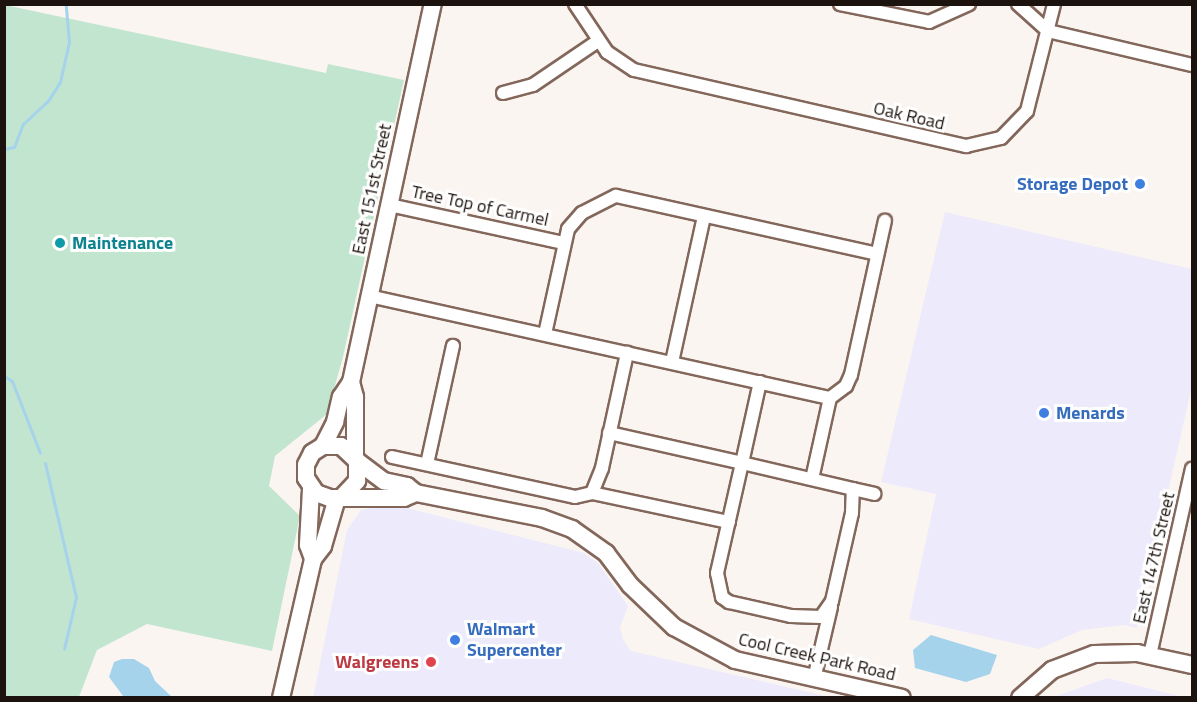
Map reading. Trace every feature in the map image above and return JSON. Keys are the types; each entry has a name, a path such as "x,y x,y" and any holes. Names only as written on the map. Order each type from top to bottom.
{"street":[{"name":"East 151st Street","path":"322,446 335,422 341,397 351,382 433,4"},
{"name":"Oak Road","path":"575,4 598,41 622,65 651,76 966,146 991,143 1019,124 1033,97 1054,4"},
{"path":"840,4 929,22 969,4"},
{"path":"1018,4 1048,31 1192,65"},
{"path":"503,93 533,85 598,41"},
{"name":"Tree Top of Carmel","path":"545,334 568,229 582,213 616,196 877,254"},
{"name":"Tree Top of Carmel","path":"389,204 564,243"},
{"path":"672,362 704,216"},
{"path":"812,479 830,398 846,386 851,375 885,221"},
{"path":"369,296 830,398"},
{"path":"427,465 453,346"},
{"path":"592,493 596,490 627,352"},
{"name":"East 151st Street","path":"351,382 355,397 356,460"},
{"path":"760,382 717,573 722,597 729,602 811,619 821,617 832,601"},
{"path":"609,433 874,494"},
{"path":"282,698 313,559 323,546 340,497 357,481 356,460 341,446 322,446 312,453 306,465 311,489 308,545 313,559"},
{"path":"392,457 575,497 592,493 729,522"},
{"name":"Cool Creek Park Road","path":"356,460 384,481 407,486 416,493 542,518 572,529 606,553 643,599 693,640 735,660 902,698"},
{"name":"East 147th Street","path":"1150,655 1192,469"},
{"path":"311,489 323,497 340,497"},
{"path":"814,679 852,513 853,489"},
{"name":"Cool Creek Park Road","path":"340,497 404,498 416,493"},
{"path":"1020,698 1043,676 1073,660 1104,653 1150,655 1192,665"}],"shaded area":[{"path":"945,212 1192,269 1192,386 1137,628 1124,625 1082,630 1039,649 909,619 936,494 881,482"},
{"path":"391,504 584,553 598,563 628,606 620,627 623,640 631,651 830,697 313,698 347,530 361,510"},
{"path":"1107,678 1183,697 1054,697"}],"green space":[{"path":"5,5 326,73 328,64 404,80 343,357 327,414 275,456 269,486 300,516 272,651 147,624 97,650 79,697 5,697"}],"water":[{"path":"931,635 997,655 990,674 966,682 915,668 913,650"},
{"path":"134,659 149,668 155,681 172,697 123,696 109,677 114,662"}],"waterway":[{"path":"4,149 14,147 23,124 48,101 60,82 69,42 66,4"},
{"path":"4,376 12,381 40,453"},
{"path":"45,463 76,597 64,649"}],"place":[{"name":"Storage Depot","path":"1140,184"},
{"name":"Maintenance","path":"60,243"},
{"name":"Menards","path":"1044,413"},
{"name":"Walmart Supercenter","path":"455,640"},
{"name":"Walgreens","path":"431,662"}]}
